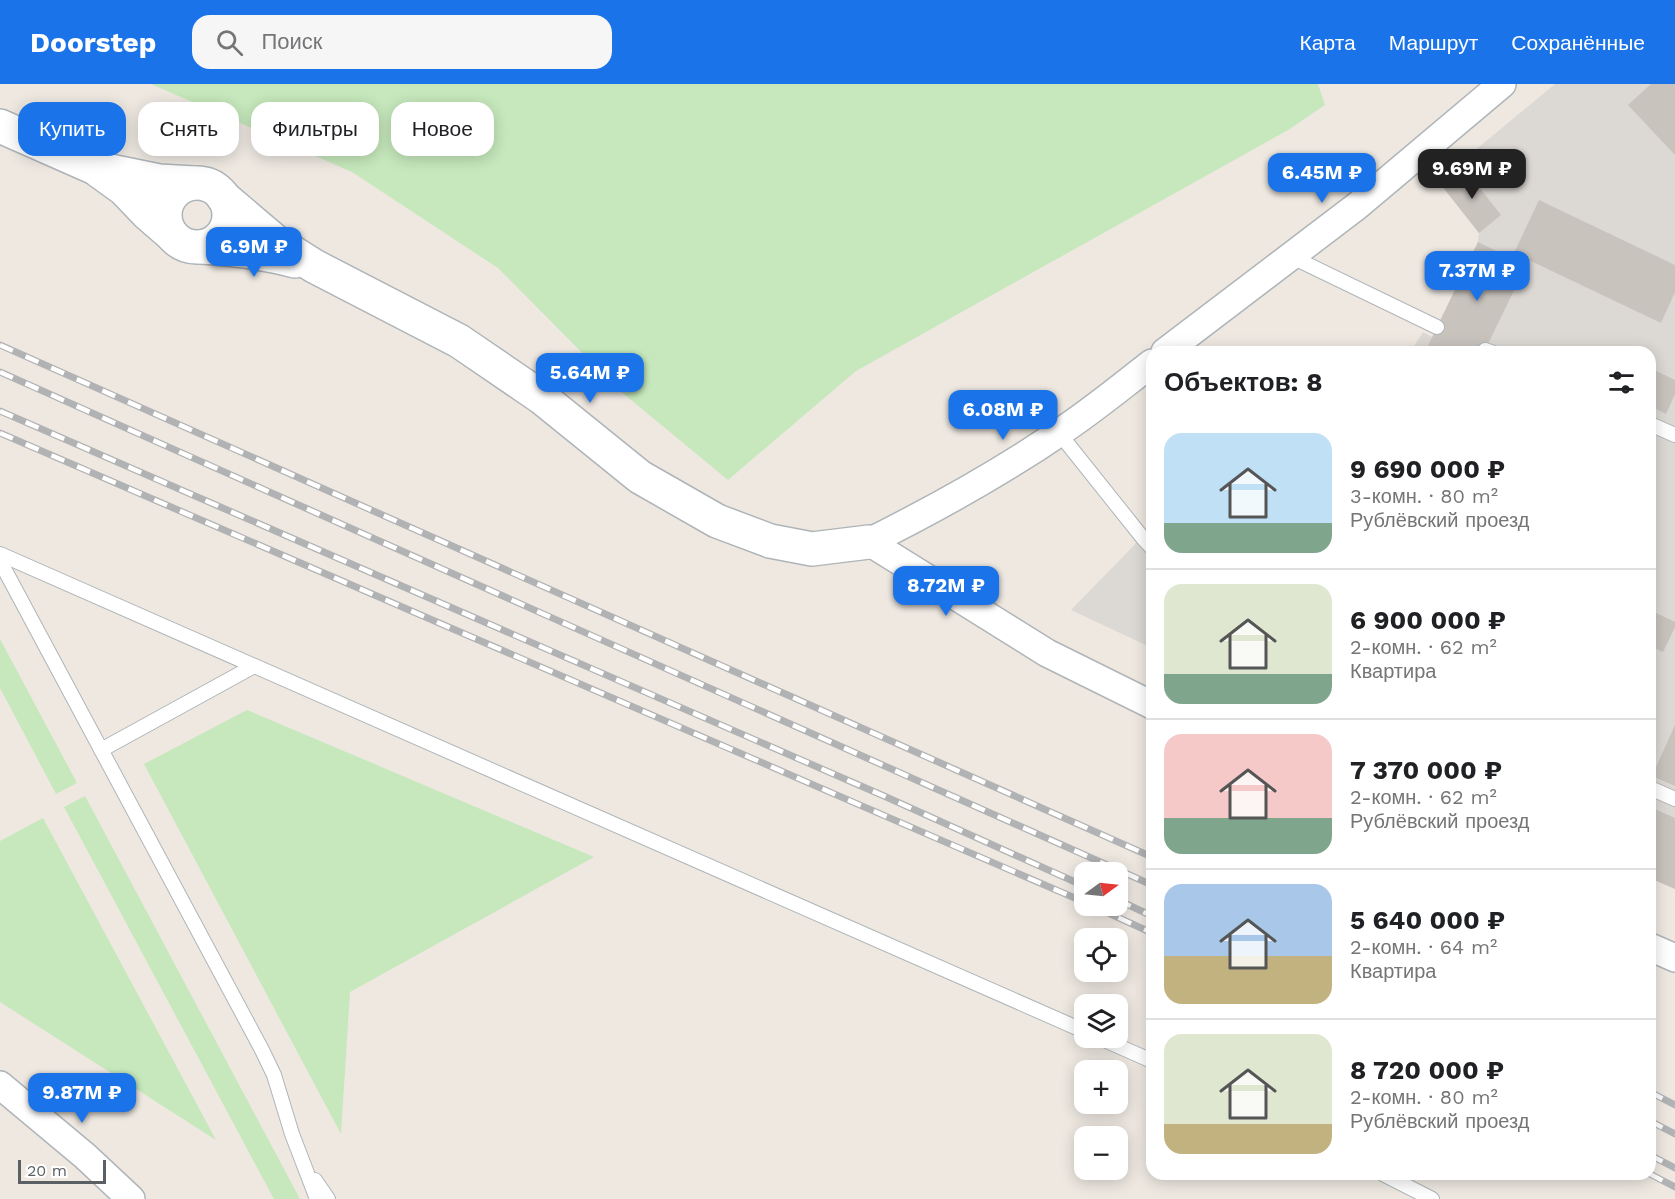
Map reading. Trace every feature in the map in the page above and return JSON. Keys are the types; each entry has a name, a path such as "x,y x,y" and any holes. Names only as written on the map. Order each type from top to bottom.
{"street":[{"path":"1173,346 1357,206 1502,84"},
{"path":"0,126 95,168 124,189 179,242 190,247 235,249 271,254 314,267"},
{"path":"95,168 209,190 276,242 314,267 459,340 541,397 640,477 717,521 770,541 812,549 869,542 922,516 1059,433 1146,368"},
{"path":"171,234 166,224 165,213 174,193 183,186 209,190 228,207 229,218 220,238 201,247"},
{"path":"869,542 1047,653 1146,702"},
{"path":"1656,950 1675,958"},
{"path":"0,1085 85,1156 131,1199"}],"lane":[{"path":"1290,256 1437,327"},
{"path":"1656,427 1675,435"},
{"path":"1059,433 1146,541"},
{"path":"0,554 1074,1027"},
{"path":"0,561 262,1050 274,1076 316,1199"},
{"path":"101,750 254,666"},
{"path":"1656,791 1675,799"},
{"path":"1123,1048 1146,1058"},
{"path":"302,1161 328,1199"},
{"path":"1395,1180 1432,1199"}],"shaded area":[{"path":"1555,84 1675,84 1675,889 1656,881 1656,346 1414,346 1423,332 1432,337 1478,242 1479,233 1438,181"},
{"path":"1146,533 1146,645 1071,610"}],"green space":[{"path":"151,84 1318,84 1325,105 1288,130 856,371 728,480 619,390 498,268 352,172 315,156 379,156 379,102 251,102 251,128 239,123 239,102 192,102"},
{"path":"0,639 77,783 56,794 0,688"},
{"path":"247,710 594,857 350,992 341,1134 144,764"},
{"path":"85,796 300,1199 274,1199 64,807"},
{"path":"43,818 216,1140 0,1002 0,841"}],"building":[{"path":"1651,84 1675,84 1675,155 1628,105"},
{"path":"1464,168 1501,215 1479,233 1442,186"},
{"path":"1539,200 1675,265 1675,292 1661,323 1514,253"},
{"path":"1478,242 1526,266 1487,346 1428,346"},
{"path":"1656,371 1675,380 1675,394 1666,414 1656,409"},
{"path":"1656,613 1675,622 1675,627 1663,652 1656,649"},
{"path":"1675,725 1675,786 1656,778 1656,767"},
{"path":"1656,810 1675,818 1675,889 1656,881"}],"railway":[{"path":"0,345 1146,854"},
{"path":"0,372 1146,882"},
{"path":"0,411 884,796 1074,882"},
{"path":"0,433 1074,898"},
{"path":"1128,905 1146,913"},
{"path":"1115,916 1146,930"},
{"path":"1656,1095 1675,1105"},
{"path":"1656,1124 1675,1134"},
{"path":"1656,1158 1675,1168"},
{"path":"1656,1177 1675,1187"}]}
